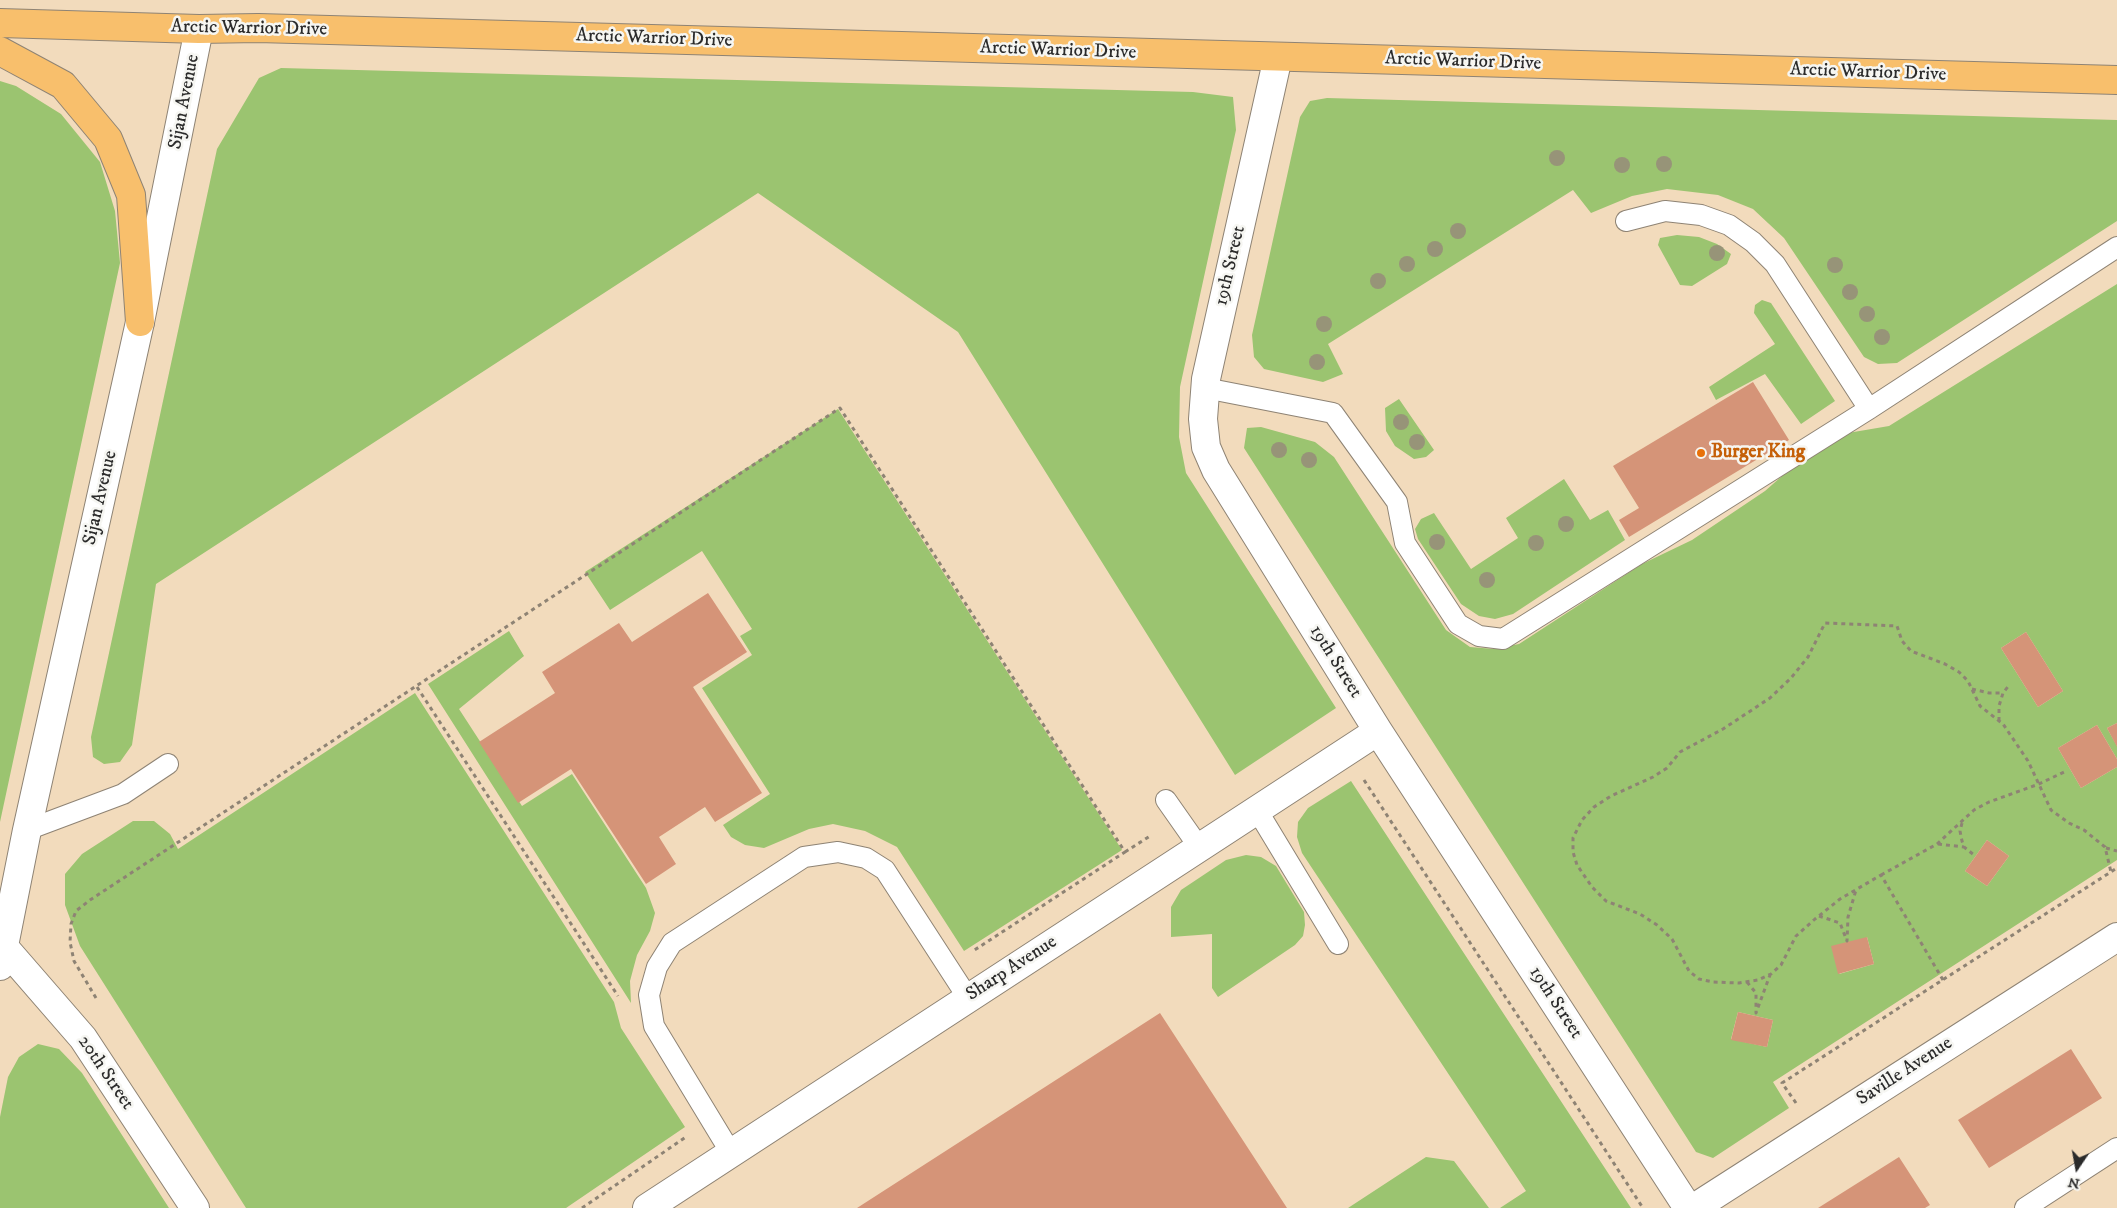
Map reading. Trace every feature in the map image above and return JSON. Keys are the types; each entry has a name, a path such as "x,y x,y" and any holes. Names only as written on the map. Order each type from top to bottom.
{"main road":[{"name":"Arctic Warrior Drive","path":"0,23 2117,80"},
{"path":"0,51 63,85 108,139 131,194 140,322"}],"street":[{"name":"Sijan Avenue","path":"2,957 26,830 140,322 199,29"},
{"name":"19th Street","path":"1278,57 1205,388 1203,419 1206,447 1216,470 1378,731 1688,1208"},
{"name":"Sharp Avenue","path":"647,1208 1378,731"},
{"name":"Saville Avenue","path":"1694,1208 2117,937"},
{"name":"20th Street","path":"2,957 83,1038 195,1208"}],"lane":[{"path":"1626,221 1665,211 1701,215 1729,225 1753,242 1775,264 1869,409"},
{"path":"1205,388 1333,414 1397,502 1405,543 1458,624 1479,636 1503,639 1869,409 2117,247"},
{"path":"26,830 123,794 168,764"},
{"path":"1166,800 1199,847"},
{"path":"1257,810 1338,944"},
{"path":"731,1153 654,1026 649,995 657,967 672,943 804,857 838,852 866,858 885,870 968,998"},
{"path":"2025,1208 2117,1148"}],"path":[{"path":"101,1006 74,961 70,942 71,924 76,911 840,408 1125,852"},
{"path":"2064,772 2039,784 1974,810 1937,844 1840,899 1796,936 1781,965 1770,974 1758,980 1747,982 1713,982 1699,979 1689,971 1672,939 1657,925 1640,914 1606,901 1592,887 1582,873 1573,852 1573,838 1582,820 1594,807 1610,796 1660,773 1667,768 1680,752 1723,729 1770,698 1791,678 1808,657 1825,623 1897,626 1902,641 1911,651 1945,664 1959,672 1968,681 1980,706 1999,721 2028,761 2039,784 2051,810 2068,823 2084,830 2105,847 2117,851"},
{"path":"1999,721 1999,706 2003,693 2010,684"},
{"path":"417,687 623,1003"},
{"path":"1971,688 1989,693 2003,693"},
{"path":"1345,752 1643,1208"},
{"path":"948,967 1179,818"},
{"path":"1962,822 1960,831 1964,847"},
{"path":"1937,844 1964,847 1974,855"},
{"path":"2105,847 2111,872"},
{"path":"1799,1107 1782,1083 2117,868"},
{"path":"1881,876 1943,980"},
{"path":"1818,916 1840,923 1847,941 1848,916 1856,890"},
{"path":"1747,982 1756,994 1756,1013 1770,974"},
{"path":"582,1208 686,1138 688,1131"}],"green space":[{"path":"281,68 1193,92 1233,97 1236,130 1180,387 1179,437 1186,473 1336,708 1235,775 958,332 758,193 156,584 132,745 120,762 104,764 93,757 91,737 217,149 259,78"},
{"path":"0,81 16,86 61,114 100,162 115,211 120,263 0,822"},
{"path":"1327,98 2117,120 2117,221 1897,363 1878,364 1864,357 1784,238 1753,209 1718,195 1667,189 1632,196 1591,213 1573,190 1328,344 1343,374 1323,382 1264,369 1254,357 1252,335 1300,117 1310,101"},
{"path":"1677,235 1699,237 1717,244 1731,254 1727,264 1692,286 1680,285 1658,245 1660,238"},
{"path":"2117,284 2117,723 2107,728 2117,746 2117,759 2097,725 2058,748 2081,788 2117,767 2117,860 1773,1082 1789,1108 1713,1158 1696,1152 1244,448 1247,428 1261,427 1315,442 1334,457 1446,630 1470,647 1494,649 1519,644 1642,564 1692,540 1765,491 1806,455 1842,434 1889,426","holes":["2026,632 2063,691 2038,707 2001,648","1987,840 2009,856 1987,886 1965,871","1867,937 1874,964 1839,974","1738,1012 1773,1020 1767,1047 1731,1039"]},
{"path":"1762,300 1771,303 1835,401 1801,424 1765,374 1716,400 1709,387 1775,344 1754,313 1755,305"},
{"path":"1399,399 1434,450 1426,457 1414,459 1395,446 1386,431 1385,408"},
{"path":"838,409 1122,850 964,951 897,847 865,831 833,824 809,829 764,848 745,845 731,837 723,825 770,794 702,688 752,655 740,636 752,629 702,551 610,610 585,572"},
{"path":"1564,479 1590,520 1608,510 1625,540 1513,614 1495,619 1479,616 1461,604 1418,539 1415,529 1421,519 1434,513 1471,569 1518,538 1506,518"},
{"path":"509,631 524,656 459,709 522,806 572,774 646,888 655,913 650,931 637,955 630,981 631,1003 428,684"},
{"path":"415,693 614,1002 621,1028 685,1127 566,1208 246,1208 80,946 65,905 65,874 82,854 133,821 154,821 170,834 178,849"},
{"path":"1351,781 1631,1208 1500,1208 1526,1191 1302,853 1297,837 1298,822 1308,808"},
{"path":"1246,855 1261,857 1276,866 1304,912 1305,925 1303,936 1295,945 1218,997 1212,988 1212,934 1171,937 1171,907 1181,890 1226,860"},
{"path":"38,1044 59,1049 82,1073 169,1208 0,1208 0,1117 8,1077 19,1057"},
{"path":"1426,1157 1454,1161 1489,1208 1348,1208"}],"building":[{"name":"Burger King","path":"1753,382 1789,440 1629,537 1619,520 1639,508 1613,466"},
{"path":"708,593 747,652 693,687 762,793 715,822 705,807 659,837 676,864 646,884 571,769 518,803 479,742 555,693 542,672 619,623 632,642"},
{"path":"2026,632 2063,691 2038,707 2001,648"},
{"path":"2117,723 2117,747 2107,728"},
{"path":"2097,725 2117,759 2117,767 2081,788 2058,748"},
{"path":"1987,840 2009,856 1987,886 1965,871"},
{"path":"1867,937 1874,964 1838,974 1831,946"},
{"path":"1738,1012 1773,1020 1767,1047 1731,1040"},
{"path":"1160,1013 1287,1208 857,1208"},
{"path":"2071,1049 2102,1098 1989,1168 1958,1120"},
{"path":"1899,1157 1930,1205 1925,1208 1818,1208"}],"place":[{"name":"Burger King","path":"1701,453"}]}
